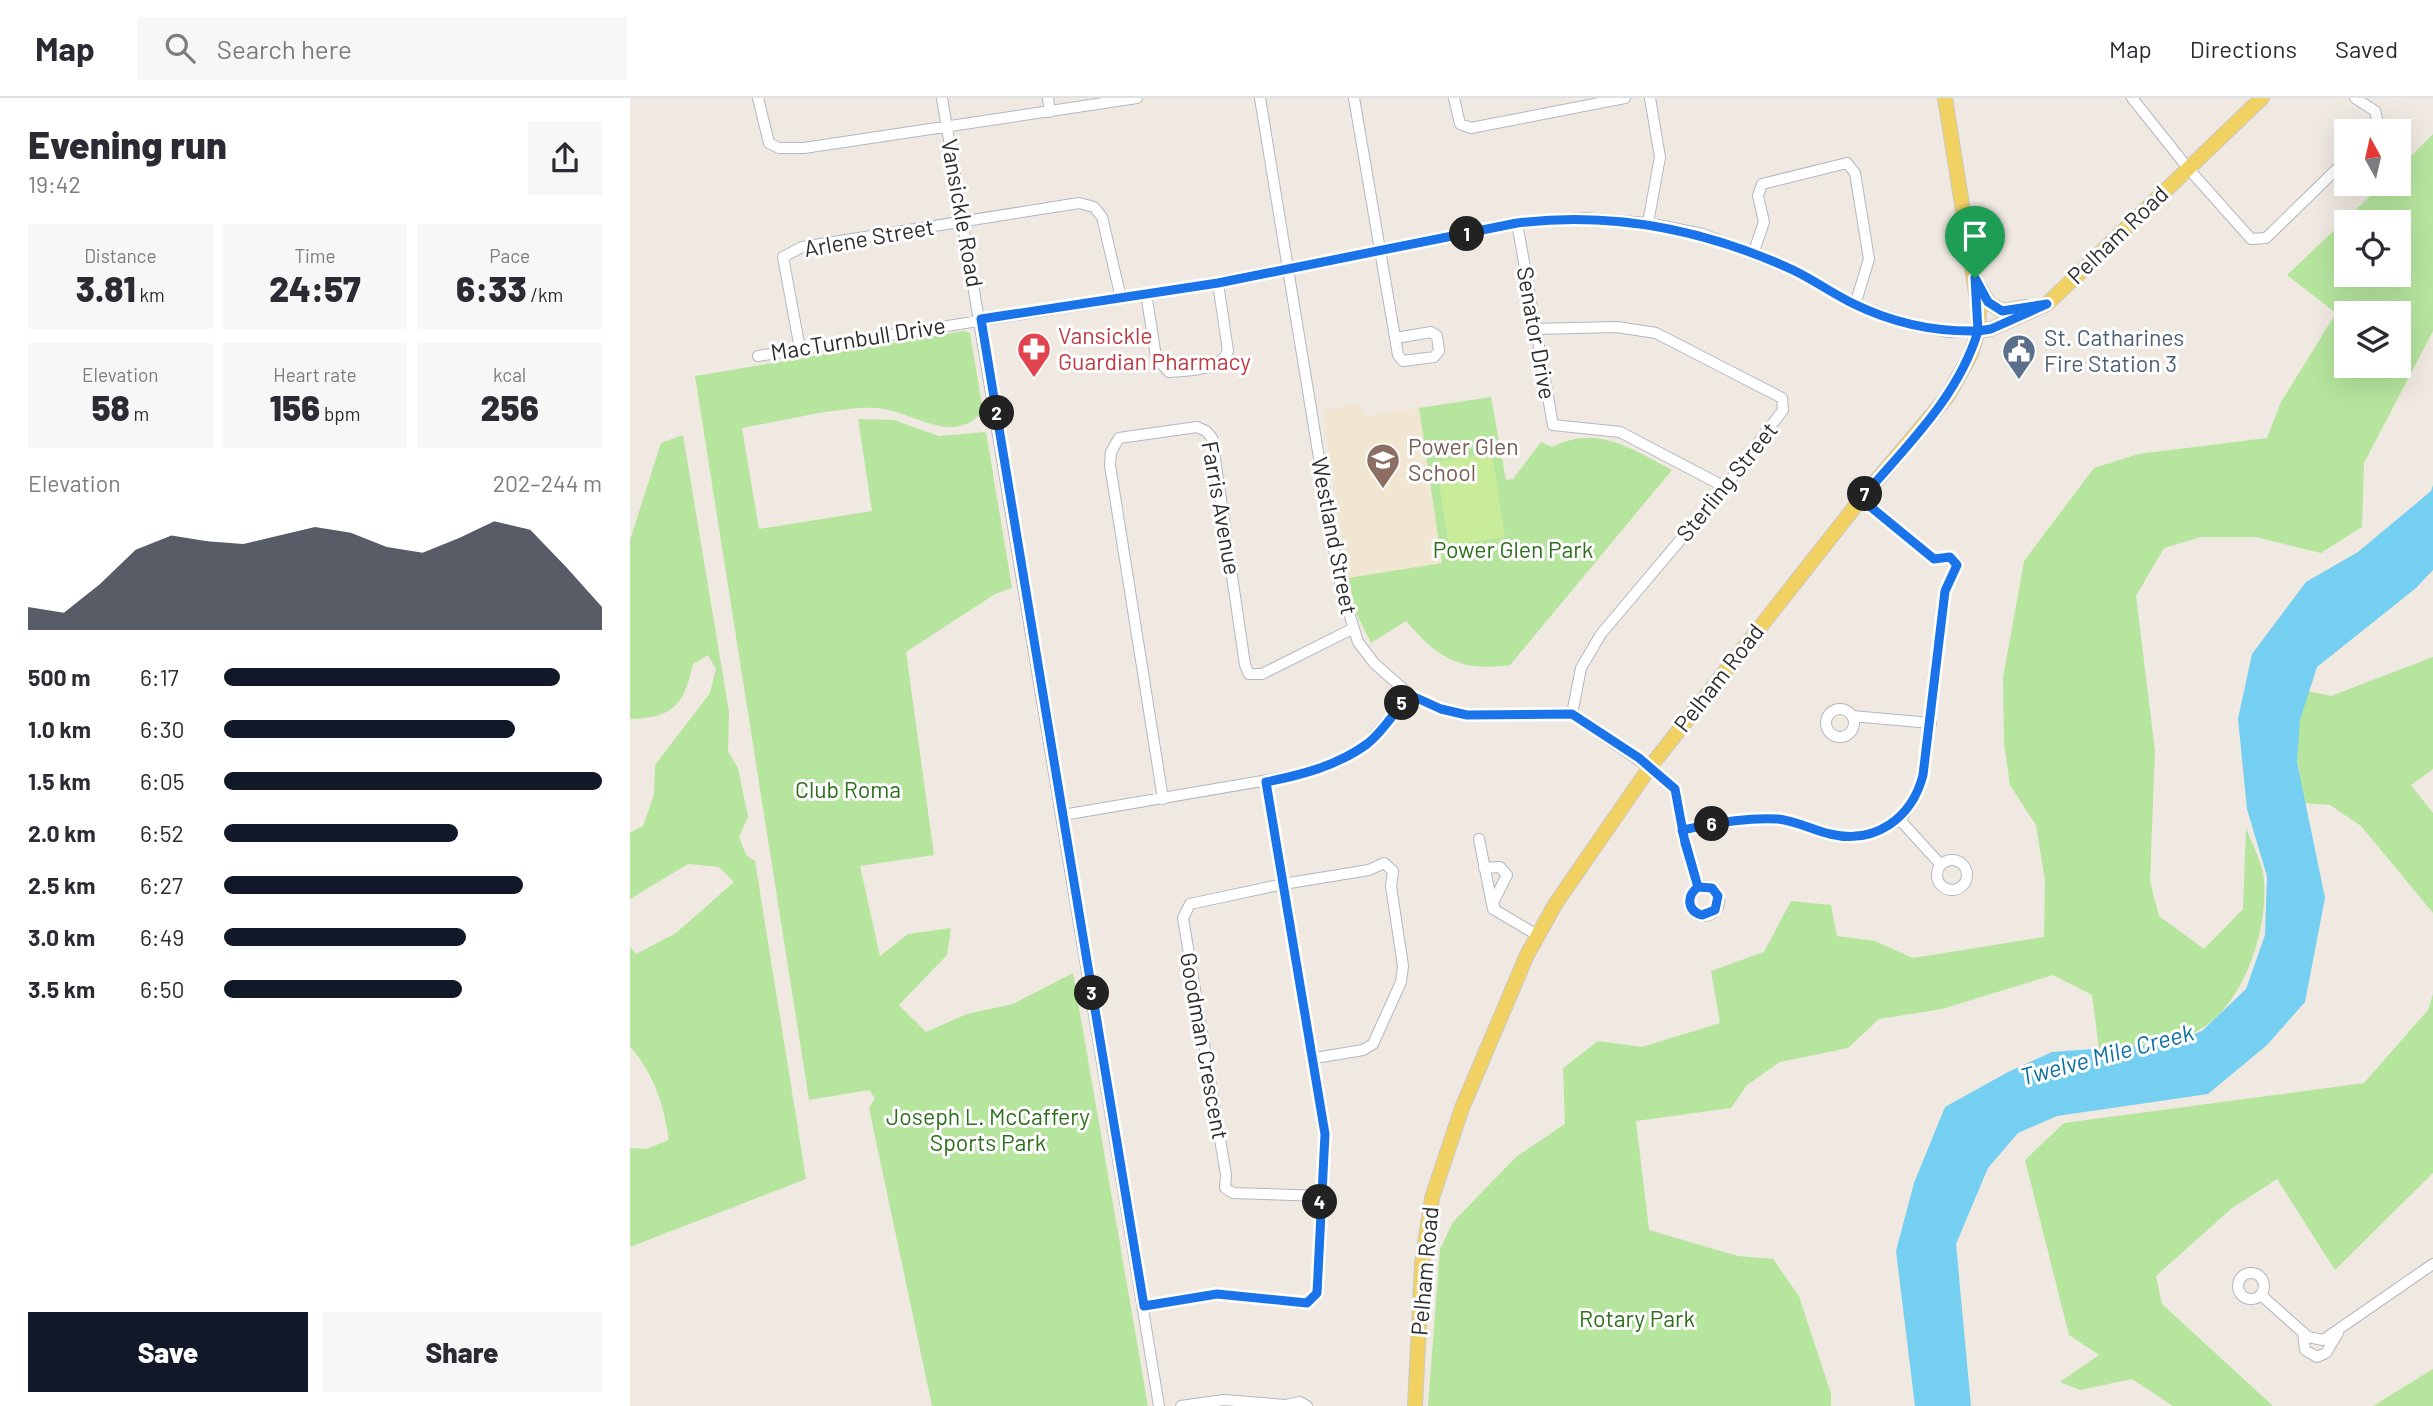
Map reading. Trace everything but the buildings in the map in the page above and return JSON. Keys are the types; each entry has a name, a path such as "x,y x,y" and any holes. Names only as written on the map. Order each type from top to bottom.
{"main road":[{"path":"1945,98 1975,278 1978,331"},
{"name":"Pelham Road","path":"1415,1406 1422,1264 1432,1198 1497,1020 1537,935 1650,766 1861,499 1947,397 1971,354 1978,331 1991,329 2047,304 2262,98"},
{"path":"1975,278 1988,302 2002,311 2047,304"}],"street":[{"path":"758,98 766,139 779,148 804,148 947,129 1137,98"},
{"name":"Vansickle Road","path":"942,98 965,222 1160,1406"},
{"path":"1048,98 1050,112"},
{"name":"Westland Street","path":"1260,98 1339,579 1352,629 1374,663 1410,695 1441,709 1467,715 1572,714"},
{"path":"1354,98 1395,338"},
{"path":"1454,98 1460,124 1471,128 1625,98"},
{"path":"1648,223 1661,157 1650,98"},
{"path":"2355,98 2375,111 2377,119"},
{"path":"2133,99 2246,236 2256,240 2270,234 2334,172"},
{"path":"1754,254 1764,222 1758,196 1762,184 1847,163 1855,173 1868,259 1855,304"},
{"path":"965,222 1079,203 1094,207 1102,217 1121,298"},
{"name":"MacTurnbull Drive","path":"758,356 1218,283 1517,223 1584,218 1648,223 1703,234 1794,271 1855,304 1915,326 1949,332 1978,331"},
{"name":"Arlene Street","path":"800,349 783,265 783,257 788,253 802,247 965,222"},
{"name":"Senator Drive","path":"1517,223 1553,425 1620,432 1725,487"},
{"path":"1146,293 1156,357 1161,366 1169,372 1202,368 1224,360 1228,351 1218,283"},
{"name":"Sterling Street","path":"1534,329 1617,327 1656,333 1782,398 1780,418 1601,634 1581,668 1572,714"},
{"name":"Farris Avenue","path":"1163,799 1110,465 1111,452 1119,438 1197,427 1212,438 1245,665 1249,674 1262,674 1352,629"},
{"path":"1682,830 1759,818 1789,821 1830,834 1853,836 1872,833 1900,820 1921,783 1945,591 1956,563 1950,557 1934,559 1861,499"},
{"path":"1063,815 1303,775 1368,743 1410,695"},
{"path":"1572,714 1650,766 1675,789 1682,830 1698,887"},
{"path":"1852,716 1930,723"},
{"path":"1144,1306 1217,1294 1311,1301 1317,1293 1325,1134 1315,1058 1266,782"},
{"path":"1900,820 1941,865"},
{"path":"1479,839 1490,904 1498,914 1537,935"},
{"path":"1283,884 1369,870 1380,863 1393,871 1391,886 1403,966 1401,982 1373,1044 1359,1051 1315,1058"},
{"path":"1484,868 1498,866 1507,872 1507,881 1493,903 1498,914"},
{"name":"Goodman Crescent","path":"1283,884 1190,904 1183,918 1185,938 1226,1175 1225,1188 1233,1193 1321,1196"},
{"path":"2261,1295 2310,1339 2320,1340 2342,1328 2433,1264"},
{"path":"2303,1332 2305,1350 2317,1357 2326,1353 2342,1328"},
{"path":"1181,1406 1228,1400 1286,1405 1300,1402 1307,1406"}],"shaded area":[{"name":"Power Glen School","path":"1357,404 1367,416 1419,408 1443,563 1348,578 1322,410"}],"green space":[{"path":"2433,134 2433,331 2411,373 2411,301 2334,301 2334,311 2287,275 2334,230 2334,287 2411,287 2411,210 2356,210 2370,196 2412,196 2412,155"},
{"name":"Rotary Park","path":"2334,316 2334,378 2408,378 2364,463 2362,527 2321,553 2255,537 2201,537 2164,548 2136,596 2155,751 2150,881 2159,916 2204,949 2243,909 2246,828 2263,873 2263,915 2258,938 2242,983 2230,1002 2215,1018 2188,1035 2163,1042 2099,1049 2092,995 2053,975 1942,1009 1879,1019 1848,1048 1780,1062 1747,1085 1731,1108 1636,1121 1649,1230 1738,1256 1773,1259 1799,1296 1831,1394 1831,1406 1428,1406 1440,1249 1453,1222 1516,1157 1565,1124 1563,1068 1598,1041 1642,1047 1720,1023 1711,971 1764,952 1791,901 1831,905 1837,936 1875,941 1913,958 2044,937 2045,881 2036,825 2010,785 2004,743 2003,678 2024,561 2094,468 2138,454 2267,438 2281,402"},
{"path":"964,331 970,333 983,411 972,421 946,427 890,410 863,408 829,411 742,428 759,529 872,511 858,419 894,420 939,436 986,432 1012,588 995,594 906,652 934,855 860,866 880,956 908,934 951,928 947,955 899,1005 926,1032 967,1014 1013,1004 1073,973 1148,1406 932,1406 869,1108 875,1098 869,1090 809,1100 695,376"},
{"name":"Power Glen Park","path":"1491,397 1506,480 1513,479 1541,442 1552,447 1584,438 1628,447 1672,470 1510,665 1477,666 1451,660 1429,644 1406,621 1371,643 1357,615 1348,578 1442,563 1419,408"},
{"path":"683,435 729,712 728,751 738,768 748,817 739,837 746,855 755,861 806,1179 630,1247 630,1148 646,1149 669,1140 652,1079 630,1047 630,947 636,954 676,933 734,882 719,867 688,864 630,899 630,833 643,826 654,794 655,765 710,693 716,669 708,655 693,664 685,690 674,706 657,716 630,719 630,540 661,443"},
{"path":"1492,453 1505,537 1449,546 1436,462"},
{"path":"2433,657 2433,769 2411,785 2433,813 2433,913 2361,826 2330,805 2304,803 2292,726 2298,689 2331,696"},
{"path":"2433,994 2433,1173 2335,1270 2277,1179 2231,1209 2156,1276 2162,1304 2273,1406 2173,1406 2132,1379 2080,1390 2060,1382 2099,1355 2069,1335 2025,1160 2064,1123 2364,1083 2428,1010"},
{"path":"2433,1369 2433,1406 2373,1406"}],"water":[{"name":"Twelve Mile Creek","path":"2433,485 2433,570 2416,588 2317,667 2300,720 2297,762 2325,898 2305,1002 2267,1045 2208,1094 2057,1116 2018,1133 1988,1168 1956,1244 1971,1406 1915,1406 1896,1251 1914,1183 1945,1107 2008,1072 2052,1052 2172,1043 2202,1031 2246,989 2265,935 2267,876 2247,809 2238,719 2252,654 2306,582 2358,552 2431,491"}],"place":[{"name":"Vansickle Guardian Pharmacy","path":"1034,379"},
{"name":"St. Catharines Fire Station 3","path":"2019,381"},
{"name":"Power Glen School","path":"1383,490"}],"route":[{"path":"1975,278 1979,311 1978,331 1949,332 1915,326 1855,304 1794,271 1703,234 1648,223 1584,218 1552,219 1517,223 1218,283 981,319 1144,1306 1217,1294 1307,1303 1315,1298 1317,1293 1315,1287 1325,1134 1315,1058 1266,782 1303,775 1344,758 1368,743 1410,695 1441,709 1467,715 1572,714 1639,758 1675,789 1682,830 1685,843 1698,887 1691,894 1689,903 1694,911 1702,915 1712,914 1718,906 1718,896 1712,888 1698,887 1682,830 1759,818 1789,821 1830,834 1853,836 1872,833 1900,820 1919,790 1923,775 1945,591 1957,565 1950,557 1934,559 1861,499 1947,397 1971,354 1978,331 1991,329 2047,304 2002,311 1988,302 1975,278"}],"park label":[{"name":"Club Roma","path":"848,790"},
{"name":"Joseph L. McCaffery Sports Park","path":"988,1130"}]}
